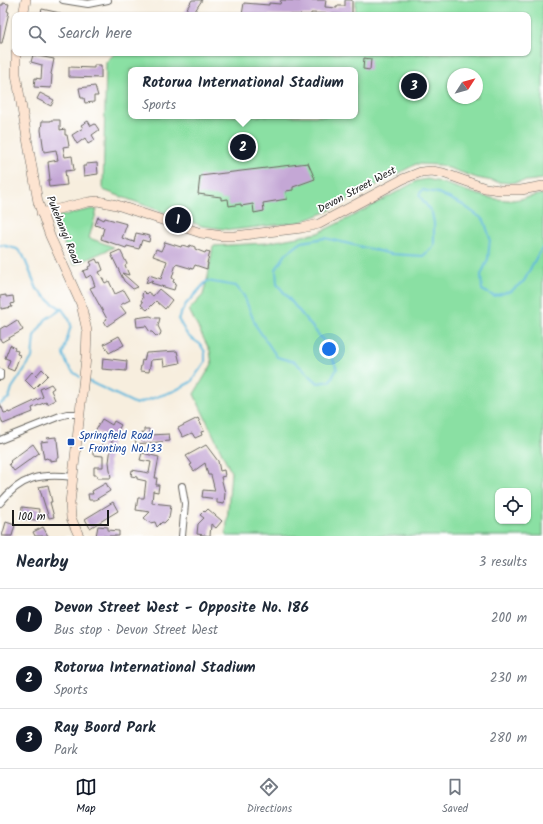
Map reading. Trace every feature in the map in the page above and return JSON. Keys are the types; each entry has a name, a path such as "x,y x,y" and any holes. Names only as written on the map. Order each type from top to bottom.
{"main road":[{"path":"24,12 26,0"},
{"name":"Pukehangi Road","path":"16,56 16,74 36,192 41,213 84,314 88,340 70,512 79,536"},
{"name":"Devon Street West","path":"41,213 98,201 117,204 201,232 223,236 235,236 302,228 319,224 403,179 421,172 432,171 443,173 485,188 500,190 521,190 543,186"}],"street":[{"path":"63,0 88,4 108,0"},
{"path":"0,372 0,377"},
{"path":"0,440 60,416 80,414"},
{"path":"0,503 15,487 28,479 55,475 73,477"},
{"path":"182,486 185,504 182,536"}],"green space":[{"path":"356,0 543,0 543,179 509,183 498,182 477,178 440,165 416,164 326,212 301,222 232,230 202,226 103,190 106,62 112,56 531,56 531,12 355,12"},
{"path":"427,179 496,199 515,200 543,194 543,536 226,536 231,472 194,394 212,364 210,351 189,310 203,295 213,246 266,243 318,233 353,216 417,181"},
{"path":"92,209 97,210 89,238 114,247 74,265 54,223 56,217"}],"building":[{"path":"192,0 202,0 195,12 185,12"},
{"path":"281,0 326,0 325,7 337,8 337,6 345,6 345,0 352,0 352,12 242,12 244,3 269,5 269,3 280,4"},
{"path":"3,3 9,4 7,11 9,12 2,43 0,43 0,5 3,5"},
{"path":"42,9 56,12 41,12"},
{"path":"33,56 54,59 51,74 51,88 34,87 35,78 41,79 42,65 31,62"},
{"path":"364,58 371,59 370,70 363,69"},
{"path":"94,65 101,65 101,78 69,77 69,67 94,68"},
{"path":"95,86 98,96 94,96 94,102 85,103 84,98 81,98 79,88"},
{"path":"40,93 54,100 51,106 37,99"},
{"path":"60,120 60,130 65,129 65,135 67,135 69,146 63,147 65,157 72,156 74,170 65,171 67,185 49,187 48,180 50,180 48,162 58,160 56,150 44,152 41,130 42,121"},
{"path":"88,121 91,126 95,124 99,130 92,135 95,140 88,144 85,138 77,144 72,135 83,128 81,125"},
{"path":"97,163 98,174 84,176 83,166 86,166 86,164"},
{"path":"308,163 315,179 293,187 293,190 286,191 287,199 263,203 264,211 254,213 253,204 229,206 228,199 221,200 221,197 198,194 200,176"},
{"path":"98,217 104,220 105,218 127,224 122,238 134,242 136,233 150,236 149,242 142,240 139,249 127,246 126,248 101,239 104,228 95,225"},
{"path":"165,242 181,247 182,245 189,247 190,245 205,253 206,251 210,252 207,269 195,265 193,269 176,264 172,278 174,279 173,282 176,283 174,290 151,283 153,280 146,283 149,275 161,279 167,261 153,256 156,249 161,251"},
{"path":"120,250 127,264 125,265 129,275 122,273 138,287 133,289 124,281 111,254"},
{"path":"96,259 98,263 100,262 103,270 99,272 105,283 109,281 115,294 124,290 130,300 120,305 126,313 107,326 104,321 107,319 90,288 95,286 91,275 86,278 83,271 89,269 88,267 92,265 90,262"},
{"path":"159,289 172,300 165,309 156,301 147,310 141,305 143,302 141,301 143,298 143,291 146,294 148,292 153,296"},
{"path":"6,295 6,297 13,296 14,303 11,304 12,307 1,309 0,296"},
{"path":"150,316 160,318 158,326 161,332 160,335 156,336 150,332 146,326 137,327 136,318"},
{"path":"17,320 23,330 2,342 0,339 0,329"},
{"path":"119,336 124,345 109,353 104,344"},
{"path":"10,345 15,348 14,350 18,351 17,354 20,355 14,371 7,368 10,360 5,358"},
{"path":"177,351 180,363 164,366 163,359 151,360 149,372 140,371 142,360 144,361 146,353"},
{"path":"103,358 127,361 126,371 102,369"},
{"path":"42,369 48,375 34,389 25,380 32,372 36,376"},
{"path":"51,384 54,388 51,390 55,400 32,408 33,412 3,424 0,416 0,403 4,413 9,413 43,397 40,389"},
{"path":"198,418 204,431 201,432 202,435 195,438 192,433 183,437 178,428"},
{"path":"102,419 112,425 114,421 121,425 112,441 111,446 104,446 111,447 109,462 111,478 98,478 97,475 94,475 94,467 103,467 103,456 93,455 93,448 102,449 104,435 95,431"},
{"path":"144,429 149,429 150,435 169,434 170,441 136,444 135,434 144,433"},
{"path":"56,437 59,458 57,458 57,460 50,461 50,459 47,458 44,459 41,442 48,441 47,438"},
{"path":"33,444 39,453 14,471 9,464 11,462 10,461"},
{"path":"206,445 218,461 220,471 224,470 225,476 221,477 225,493 224,504 217,503 217,499 202,497 203,490 215,491 211,475 208,475 205,463 194,471 190,465 192,464 186,456"},
{"path":"142,453 159,457 155,478 157,478 156,485 159,485 158,492 153,491 152,503 171,505 169,518 157,527 155,522 150,523 144,518 150,512 136,510 138,498 144,498 146,481 131,476 132,470 149,473 151,462 140,460"},
{"path":"106,483 110,491 95,500 89,500 88,494 93,494 92,491"},
{"path":"48,485 54,517 49,518 39,487"},
{"path":"113,502 118,511 90,528 85,519"},
{"path":"22,507 39,509 38,520 21,519"},
{"path":"208,509 222,521 216,528 211,524 210,536 197,534 198,524 204,518 200,515"},
{"path":"6,522 15,525 12,536 2,536"},
{"path":"98,526 108,527 108,530 119,531 119,536 96,536"},
{"path":"43,527 48,536 35,536 33,532"}],"waterway":[{"path":"86,380 136,404 174,391 191,382 205,362 205,352 200,344 188,336 178,319 186,304 207,281 236,286 244,296 256,326 277,357 295,362 318,383 330,381 337,369 327,345 277,284 276,269 286,254 302,242 325,238 391,254 423,256 434,246 434,223 432,213 419,195 422,190 438,193 463,205 484,220 490,238 488,259 481,275 482,290 494,296 511,291 524,281 543,247"},
{"path":"0,246 2,245 17,249 23,255 37,289 51,302 62,309 69,319 71,325 63,354 67,364 73,372 80,377"},
{"path":"0,404 9,398 12,388 32,358 34,336 46,319 62,309"}],"place":[{"name":"Ray Boord Park","path":"414,86"},
{"name":"Rotorua International Stadium","path":"243,147"},
{"name":"Devon Street West - Opposite No. 186","path":"178,220"},
{"name":"Springfield Road - Fronting No.133","path":"71,442"}]}
